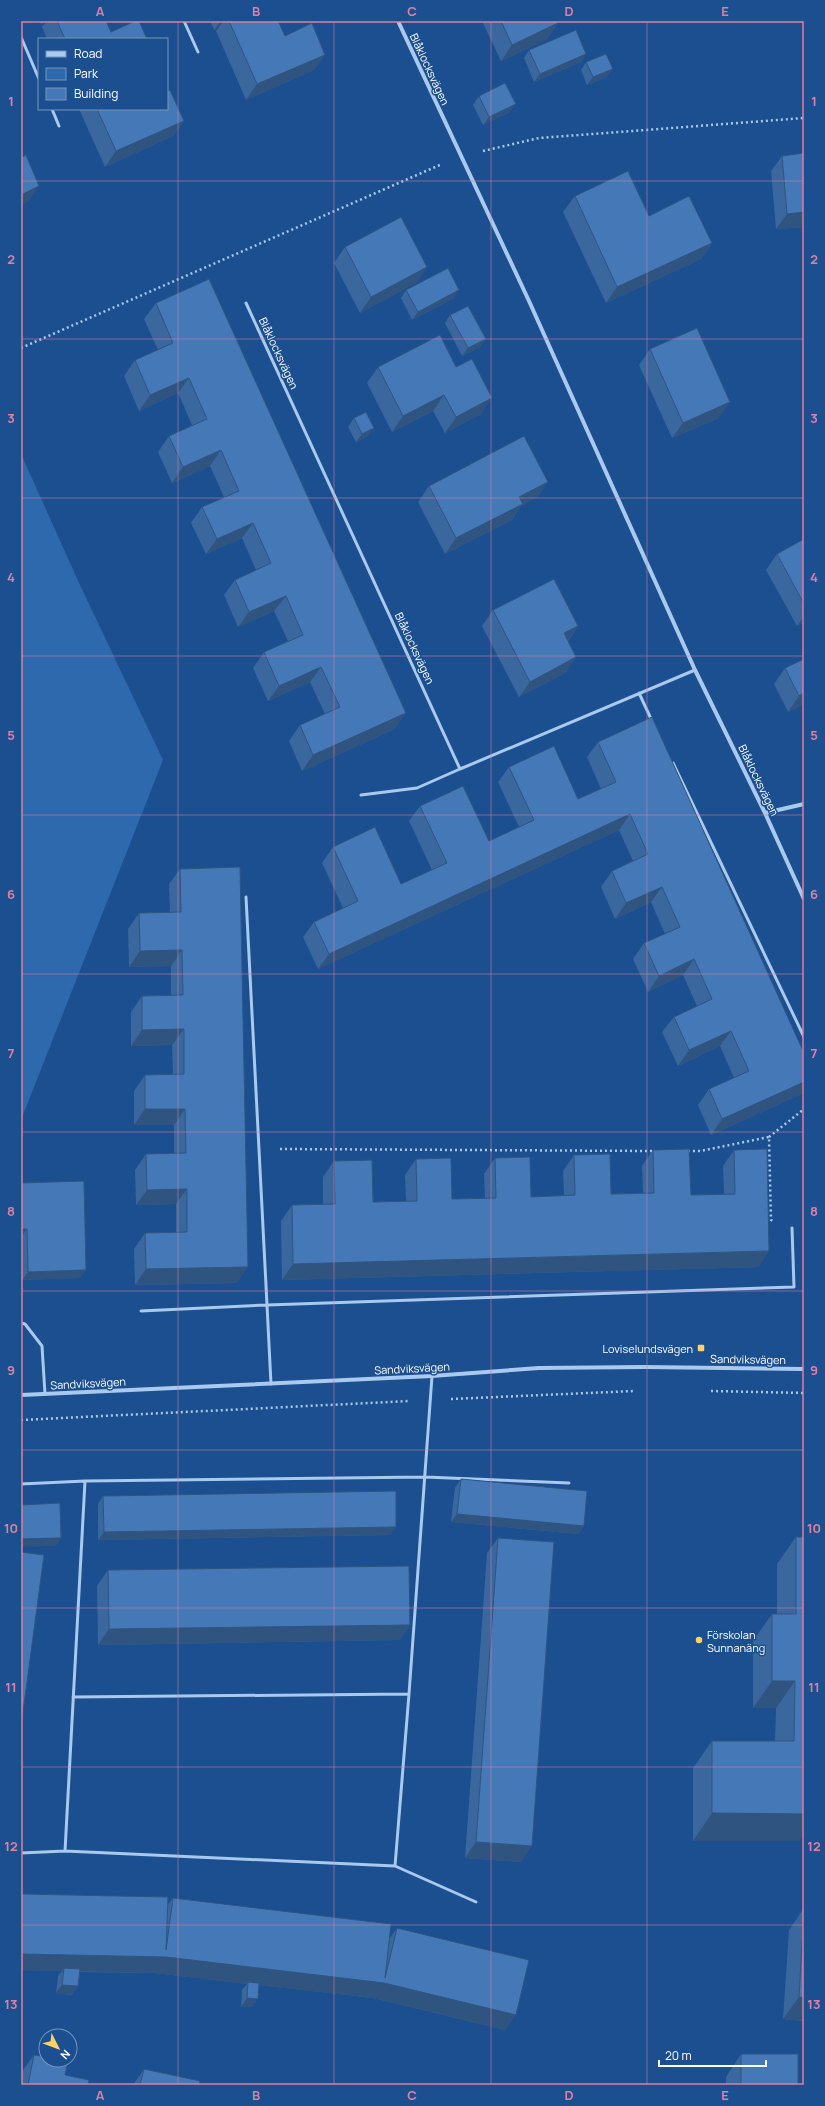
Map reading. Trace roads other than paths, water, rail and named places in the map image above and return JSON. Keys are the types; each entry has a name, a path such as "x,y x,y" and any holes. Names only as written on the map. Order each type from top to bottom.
{"street":[{"name":"Blåklocksvägen","path":"398,21 532,308 695,670 765,813 804,898"},
{"path":"765,813 804,804"},
{"name":"Sandviksvägen","path":"21,1395 432,1376 540,1368 644,1367 804,1369"}],"lane":[{"path":"184,21 198,52"},
{"path":"21,37 38,77"},
{"path":"52,110 59,126"},
{"name":"Blåklocksvägen","path":"246,303 460,769"},
{"path":"361,795 417,788 695,670"},
{"path":"639,693 653,722"},
{"path":"670,758 804,1037"},
{"path":"246,897 271,1384"},
{"path":"141,1311 267,1305 794,1287 792,1228"},
{"path":"21,1323 25,1324 42,1346 45,1394"},
{"path":"395,1866 426,1477 432,1376"},
{"path":"21,1484 85,1481 426,1477 569,1482"},
{"path":"65,1851 85,1481"},
{"path":"73,1697 409,1694"},
{"path":"21,1853 65,1851 395,1866 476,1902"}],"place":[{"name":"Loviselundsvägen","path":"701,1348"},
{"name":"Förskolan Sunnanäng","path":"699,1640"}]}
